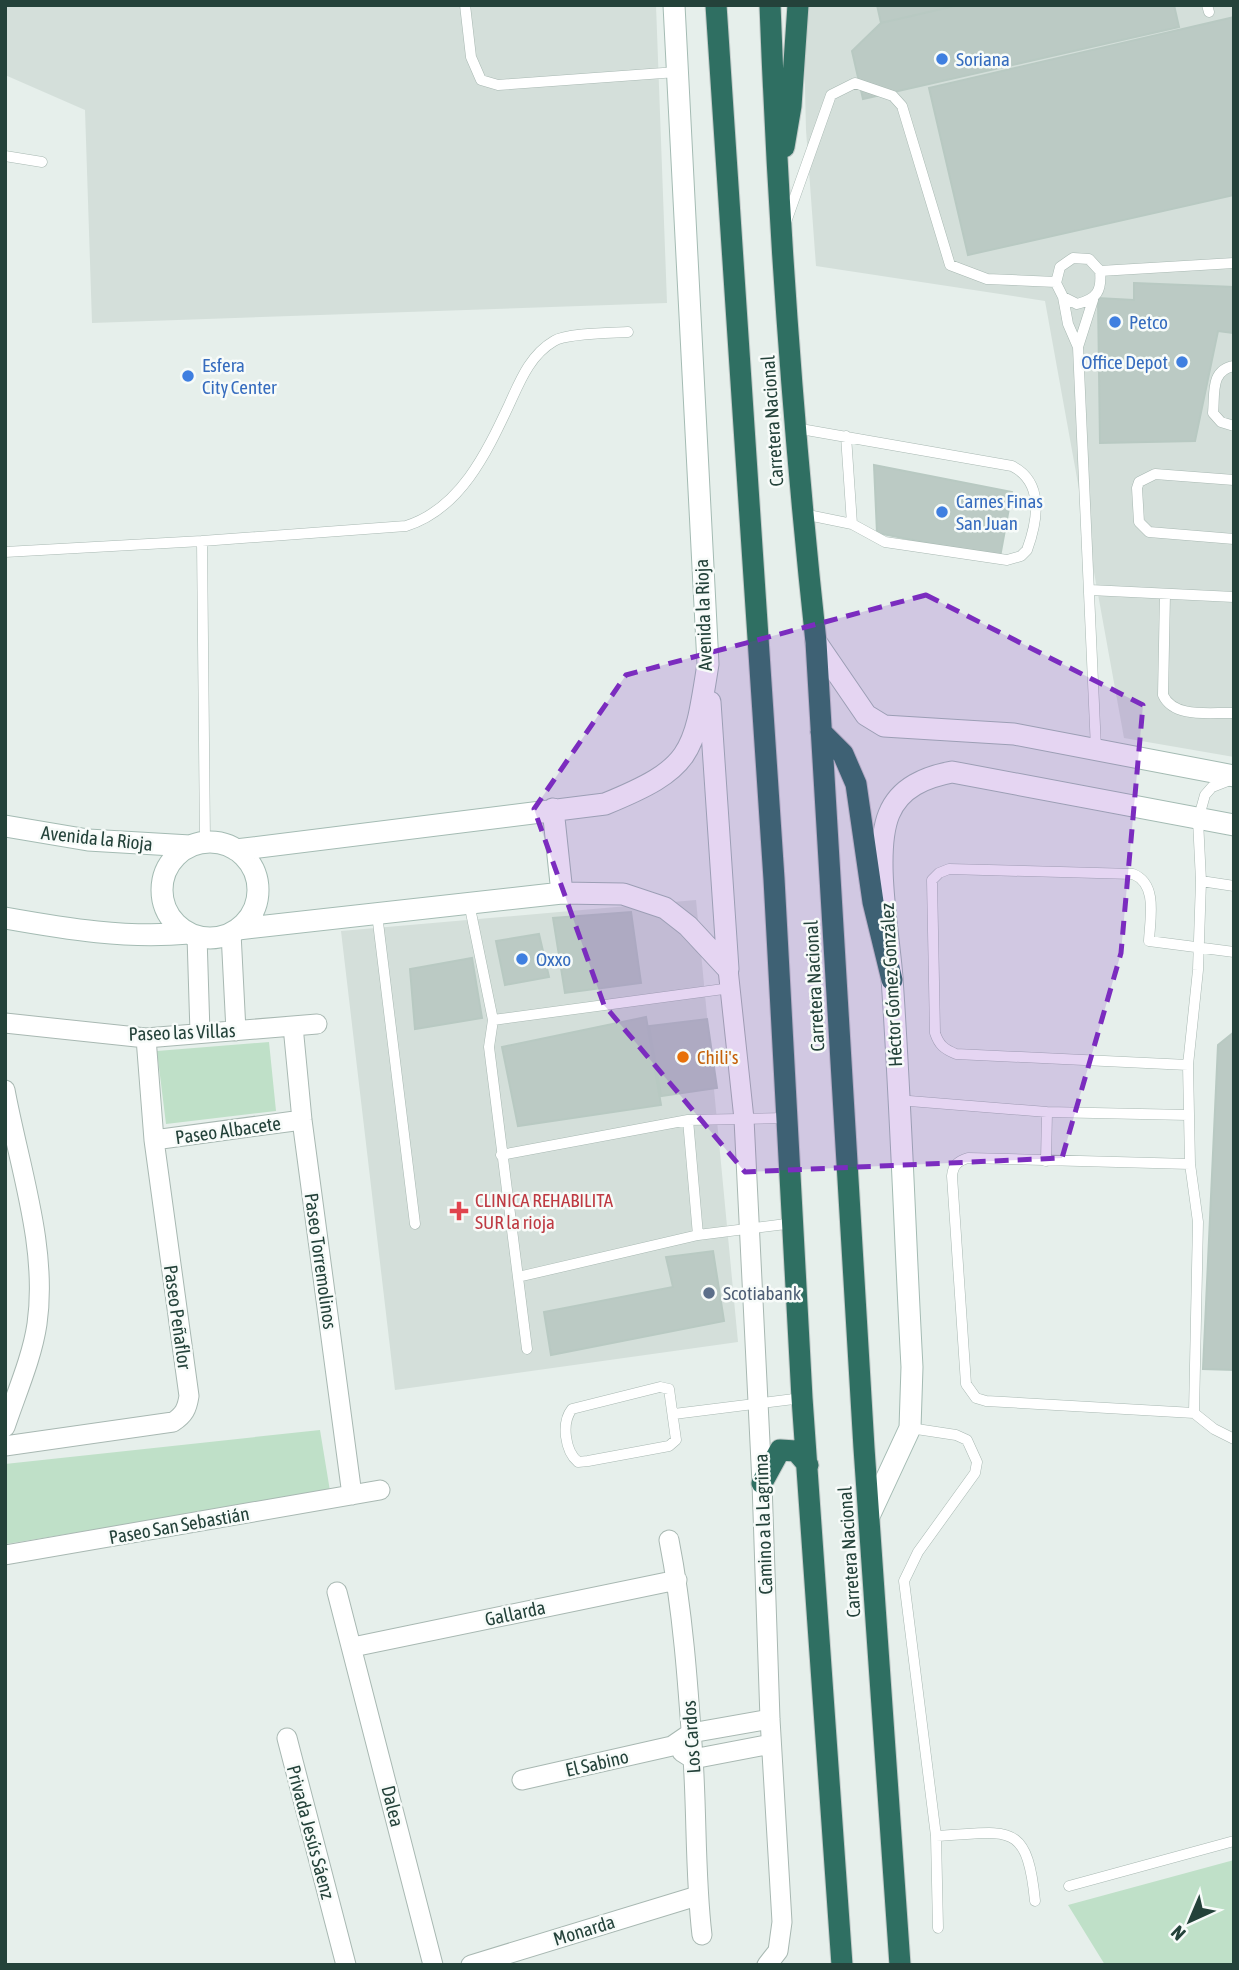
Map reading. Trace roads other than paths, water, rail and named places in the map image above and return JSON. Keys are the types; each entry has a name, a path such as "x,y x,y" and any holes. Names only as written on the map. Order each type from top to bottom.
{"highway":[{"name":"Carretera Nacional","path":"716,5 774,879 802,1398 842,1965"},
{"name":"Carretera Nacional","path":"770,5 777,187 802,514 816,642 900,1965"},
{"path":"777,187 791,106 798,5"},
{"path":"821,732 843,754 856,784 873,902 892,980"},
{"path":"762,1483 780,1450 796,1451 808,1465"}],"street":[{"name":"Avenida la Rioja","path":"236,849 605,804 652,785 668,773 688,750 698,726 708,664 674,5"},
{"path":"816,642 866,715 884,726 912,730 985,731 1234,777"},
{"path":"708,664 730,978"},
{"name":"Héctor Gómez González","path":"870,1514 910,1428 912,1367 892,980 882,848 890,811 914,784 952,772 1234,825"},
{"path":"553,810 562,893"},
{"name":"Avenida la Rioja","path":"5,826 88,840 197,844"},
{"path":"193,934 177,924 168,911 163,881 177,855 197,844 222,843 236,849 248,860 256,874 258,889 253,911 234,931 236,1031"},
{"path":"5,918 90,932 152,937 193,934 220,937 234,931 562,893 623,894 665,908 688,926 730,978"},
{"path":"193,934 200,1033"},
{"name":"Camino a la Lagrima","path":"730,978 744,1119 762,1483 771,1744 782,1922 778,1951 767,1965"},
{"name":"Paseo las Villas","path":"5,1023 146,1038 317,1024"},
{"name":"Paseo Torremolinos","path":"293,1026 302,1120 352,1495"},
{"name":"Paseo Peñaflor","path":"5,1446 173,1422 182,1417 187,1407 189,1396 154,1140 146,1038"},
{"path":"5,1090 33,1228 40,1285 37,1326 5,1427"},
{"name":"Paseo Albacete","path":"154,1140 302,1120"},
{"name":"Paseo San Sebastián","path":"5,1555 380,1490"},
{"name":"Los Cardos","path":"669,1540 677,1580 691,1733 697,1896 702,1935"},
{"name":"Gallarda","path":"353,1647 677,1580"},
{"name":"Dalea","path":"337,1592 433,1965"},
{"name":"El Sabino","path":"522,1780 672,1746 691,1733 770,1719"},
{"name":"Privada Jesús Sáenz","path":"286,1738 346,1965"},
{"path":"672,1746 693,1759 771,1744"},
{"name":"Monarda","path":"471,1965 697,1896"}],"lane":[{"path":"465,5 471,57 481,80 498,85 677,72"},
{"path":"781,238 831,95 855,83 893,96 902,106 950,265 987,279 1056,282"},
{"path":"5,156 42,162"},
{"path":"1078,347 1056,282 1060,267 1073,258 1089,260 1100,271 1102,287 1093,300 1078,347 1096,750"},
{"path":"1100,271 1234,263"},
{"path":"1063,298 1077,304 1093,300"},
{"path":"5,552 406,526 428,519 451,503 491,445 533,358 556,339 628,332"},
{"path":"1234,366 1224,368 1216,378 1213,413 1221,422 1234,426"},
{"path":"795,428 1012,466 1028,476 1037,494 1027,550 1013,559 885,542 852,524 802,514"},
{"path":"846,436 852,524"},
{"path":"1234,480 1155,474 1146,477 1137,488 1139,522 1149,532 1234,539"},
{"path":"197,844 202,541"},
{"path":"1090,590 1234,597"},
{"path":"1165,594 1163,695 1166,702 1180,711 1234,713"},
{"path":"1194,1413 1198,1222 1190,1164 1188,1065 1201,881 1198,820 1205,795 1212,787 1234,777"},
{"path":"1188,1065 956,1054 946,1050 938,1043 935,1033 932,880 949,869 1133,874 1146,882 1150,890 1149,941 1234,952"},
{"path":"1201,881 1234,886"},
{"path":"469,903 493,1020 489,1047 527,1349"},
{"path":"377,914 415,1224"},
{"path":"493,1020 730,978"},
{"path":"897,1100 1047,1112 1188,1115"},
{"path":"1046,1161 1047,1112"},
{"path":"501,1155 688,1120 785,1118"},
{"path":"688,1120 698,1235"},
{"path":"1190,1164 968,1158 953,1168 965,1373 970,1392 986,1401 1194,1413 1214,1429 1234,1438"},
{"path":"518,1277 698,1235 794,1223"},
{"path":"660,1387 669,1389 674,1413 676,1440 670,1446 588,1461 578,1462 572,1456 565,1425 572,1409 660,1387"},
{"path":"674,1413 802,1398"},
{"path":"910,1428 956,1435 967,1440 977,1462 975,1473 918,1552 904,1581 936,1836 939,1928"},
{"path":"936,1836 1002,1833 1015,1837 1024,1848 1032,1869 1035,1901"},
{"path":"1069,1886 1234,1841"}],"place":[{"name":"Soriana","path":"942,59"},
{"name":"Petco","path":"1115,322"},
{"name":"Office Depot","path":"1182,362"},
{"name":"Esfera City Center","path":"188,376"},
{"name":"Carnes Finas San Juan","path":"942,512"},
{"name":"Oxxo","path":"522,959"},
{"name":"Chili's","path":"683,1057"},
{"name":"CLINICA REHABILITA SUR la rioja","path":"459,1211"},
{"name":"Scotiabank","path":"709,1293"}]}
